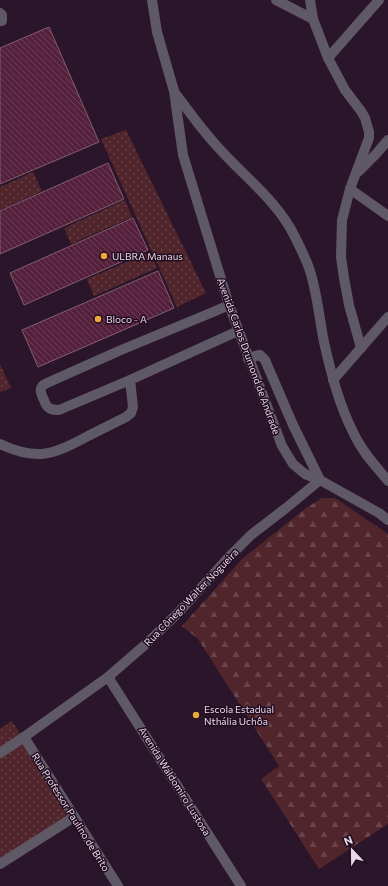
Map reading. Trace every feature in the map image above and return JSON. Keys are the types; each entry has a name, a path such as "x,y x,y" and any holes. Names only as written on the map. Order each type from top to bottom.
{"street":[{"name":"Avenida Carlos Drumond de Andrade","path":"152,0 157,32 174,91 183,155 228,305 282,446 293,464 305,474 320,480 379,513 388,520"},
{"path":"276,0 313,20"},
{"path":"310,0 313,20 328,58 345,90 361,111 368,126 369,138 350,189 342,220 341,257 344,278 349,305 361,348"},
{"path":"328,58 379,0"},
{"path":"382,0 388,4"},
{"path":"0,13 2,15 2,20 0,21"},
{"name":"Avenida Carlos Drumond de Andrade","path":"174,91 216,145 277,208 294,235 309,268 317,299 324,342 342,409 354,435 365,453 388,480"},
{"path":"356,173 388,140"},
{"path":"350,189 388,216"},
{"path":"228,305 47,383 42,386 40,393 46,406 51,409 59,410 130,380 238,331"},
{"path":"333,380 388,317"},
{"path":"248,359 260,355 265,360 293,425 320,480"},
{"path":"0,444 14,450 42,454 62,449 75,443 131,413 134,407 130,380"},
{"name":"Rua Cônego Walter Nogueira","path":"0,753 108,676 146,644 179,612 228,558 252,535 320,480"},
{"name":"Avenida Waldomiro Lustosa","path":"108,676 241,886"},
{"name":"Rua Professor Paulino de Brito","path":"24,737 118,886"},
{"path":"0,864 74,817"}],"green space":[{"path":"126,130 206,293 177,307 101,139"},
{"path":"33,172 42,191 0,210 0,187"},
{"path":"125,200 132,217 71,244 64,228"},
{"path":"150,252 157,268 94,296 87,279"},
{"path":"0,364 11,388 0,392"},
{"path":"322,498 335,498 388,534 388,824 319,869 261,779 279,766 198,639 182,626 242,559 306,508"},
{"path":"12,721 70,816 0,859 0,729"}],"building":[{"path":"49,27 99,142 0,184 0,48"},
{"path":"108,163 124,199 0,254 0,211"},
{"path":"133,218 148,250 24,305 10,273"},
{"name":"Bloco - A","path":"158,271 174,308 38,367 22,330"}],"place":[{"name":"ULBRA Manaus","path":"104,256"},
{"name":"Bloco - A","path":"98,319"},
{"name":"Escola Estadual Nthália Uchôa","path":"196,715"}]}
